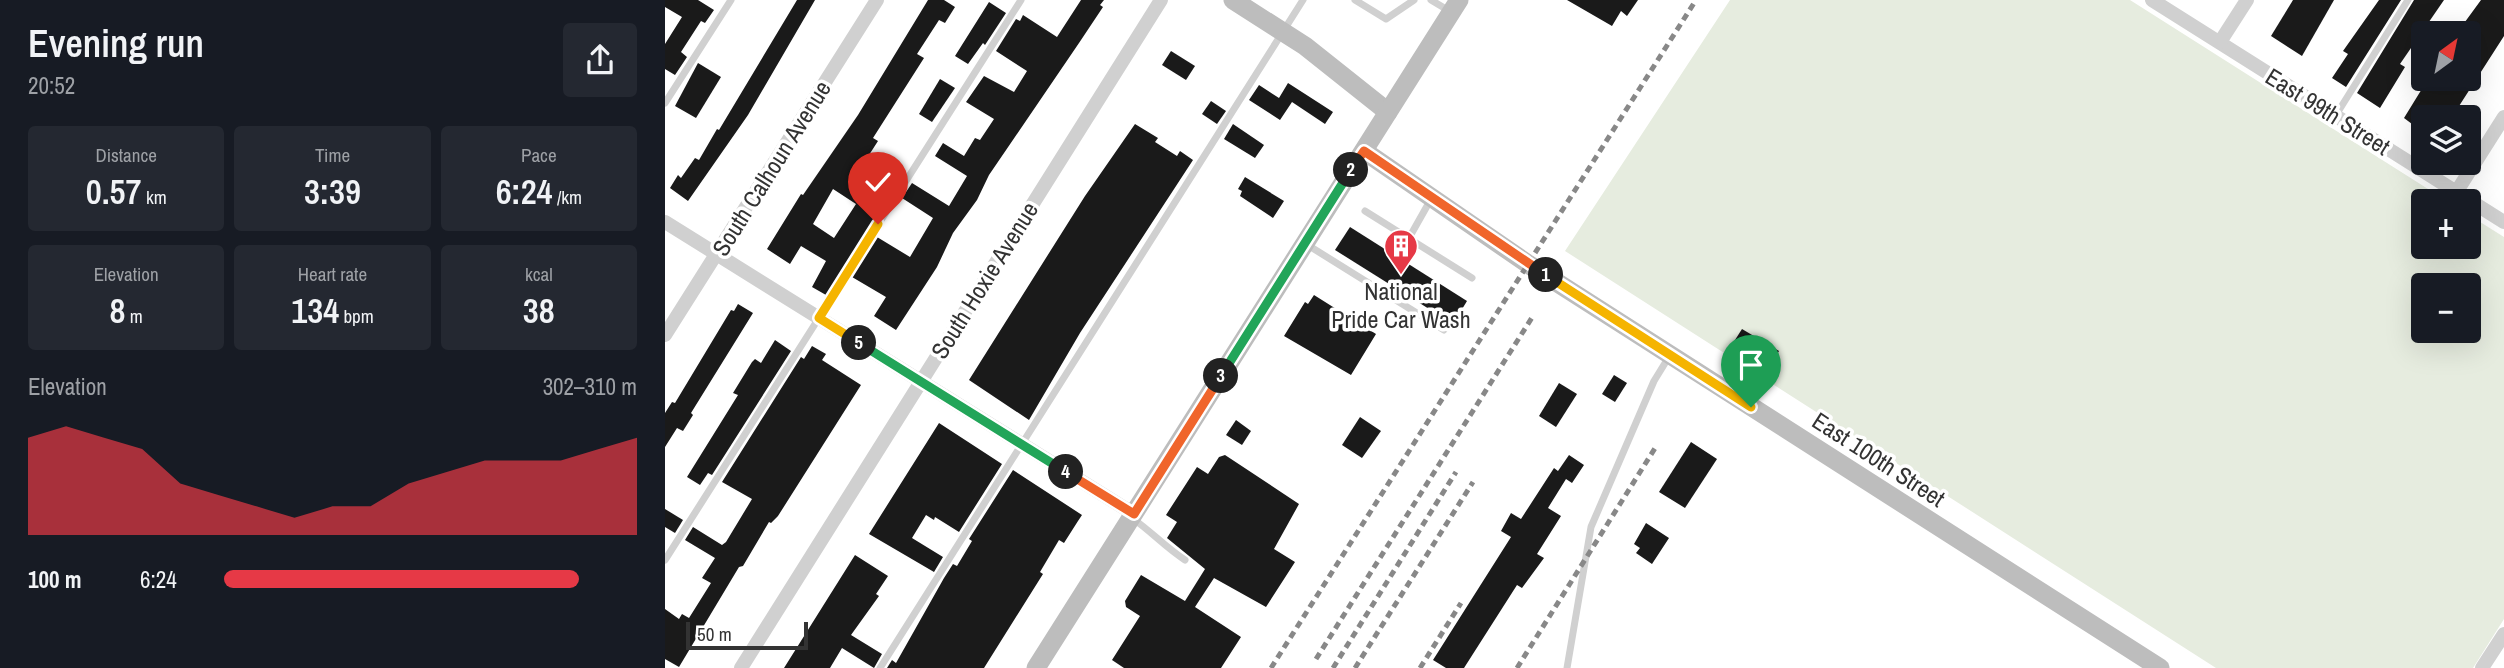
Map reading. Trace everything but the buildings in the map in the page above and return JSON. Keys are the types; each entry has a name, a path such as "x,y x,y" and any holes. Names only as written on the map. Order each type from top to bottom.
{"main road":[{"path":"1233,0 1283,31 1388,112"},
{"path":"1037,668 1455,6"},
{"name":"East 100th Street","path":"1364,151 1528,264 2158,667"}],"street":[{"name":"South Calhoun Avenue","path":"665,335 877,0"},
{"name":"South Hoxie Avenue","path":"741,668 1161,0"},
{"name":"East 99th Street","path":"2153,0 2454,189"},
{"path":"2220,43 2247,0"},
{"path":"2458,189 2504,117"},
{"name":"East 99th Street","path":"2481,207 2504,222"},
{"path":"665,222 1133,516"},
{"path":"2482,668 2504,634"}],"lane":[{"path":"665,103 731,0"},
{"path":"665,560 1021,0"},
{"path":"880,668 1303,0"},
{"path":"1355,0 1386,19 1414,0"},
{"path":"1431,0 1455,6"},
{"path":"2336,115 2408,0"},
{"path":"1409,238 1432,198"},
{"path":"1365,211 1472,278"},
{"path":"1305,243 1444,330"},
{"path":"1567,668 1591,527 1654,381 1670,355"},
{"path":"1133,516 1157,536 1164,547 1185,560"}],"shaded area":[{"path":"1730,0 2130,0 2428,189 2411,189 2411,259 2481,259 2481,223 2504,237 2504,619 2473,668 2216,668 1565,251"}],"railway":[{"path":"1271,668 1696,0"},
{"path":"1316,659 1533,316"},
{"path":"1517,668 1657,445"},
{"path":"1333,668 1456,472"},
{"path":"1355,668 1473,482"},
{"path":"1420,668 1461,603"}],"place":[{"name":"National Pride Car Wash","path":"1401,276"}],"route":[{"path":"878,224 819,318 1134,514 1364,151 1528,264 1751,407"}]}
